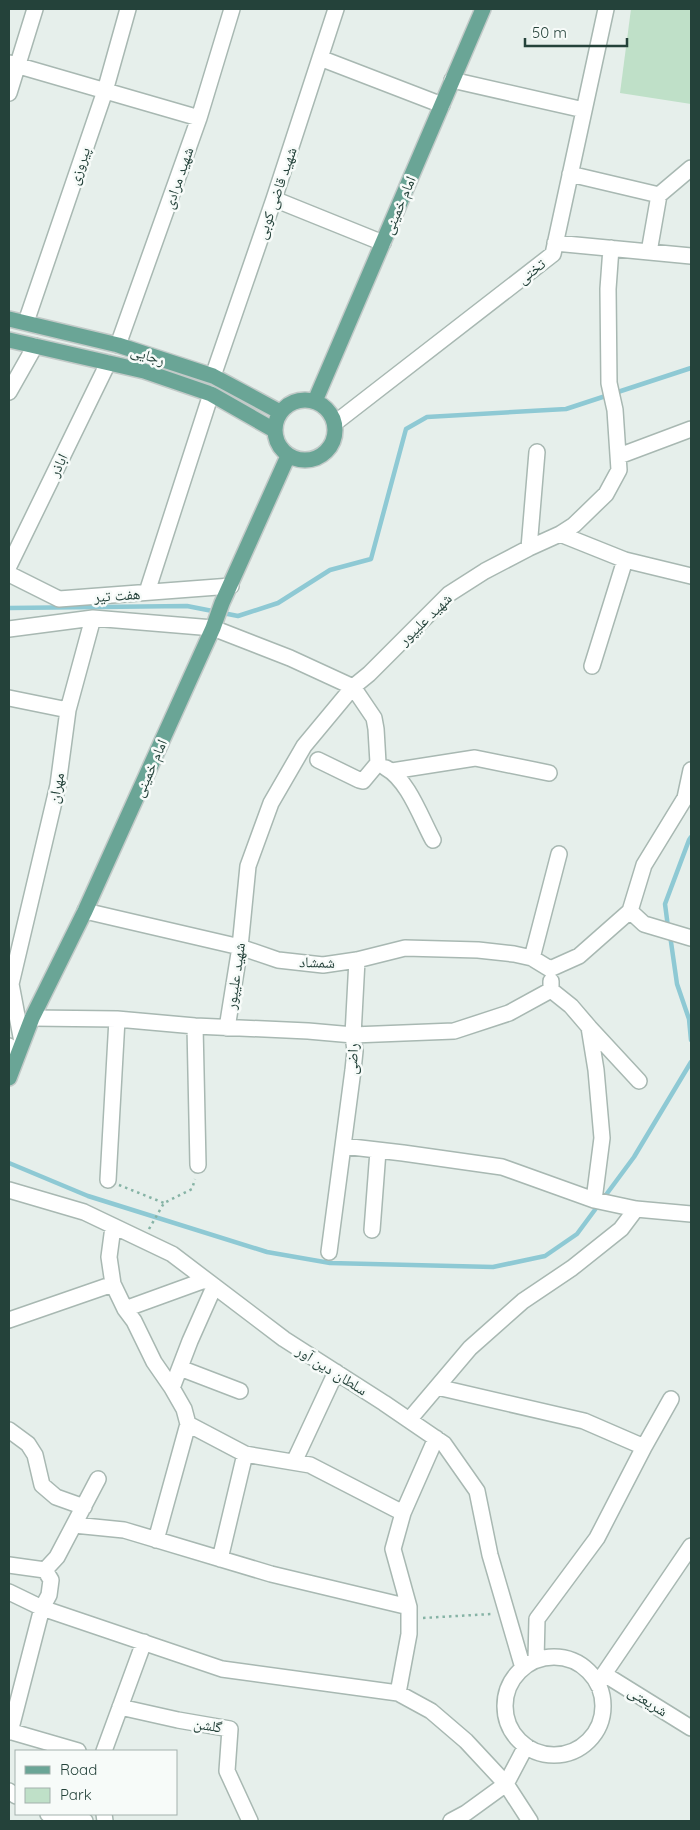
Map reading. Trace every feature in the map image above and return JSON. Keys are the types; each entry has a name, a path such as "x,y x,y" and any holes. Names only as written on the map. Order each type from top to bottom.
{"main road":[{"name":"امام خمینی","path":"315,402 483,9"},
{"name":"رجایی","path":"9,319 118,345 212,376 280,412"},
{"name":"رجایی","path":"9,340 144,371 211,394 274,430"},
{"path":"306,400 324,406 335,423 333,444 327,452 318,458 308,461 297,460 288,456 280,448 274,430 280,412 287,405 296,401 306,400"},
{"name":"امام خمینی","path":"9,1078 16,1048 85,911 288,456"}],"street":[{"path":"9,93 13,64 35,9"},
{"name":"پیروزی","path":"26,322 105,91 128,9"},
{"name":"شهید مرادی","path":"118,345 199,118 232,9"},
{"name":"شهید قاضی کوبی","path":"212,376 274,199 336,9"},
{"name":"تختی","path":"335,423 553,254 606,9"},
{"path":"320,58 442,105"},
{"path":"13,64 199,118"},
{"path":"452,80 584,110"},
{"path":"649,252 659,195 691,168"},
{"path":"570,174 659,195"},
{"path":"274,199 383,243"},
{"path":"555,243 691,256"},
{"name":"شهید علیپور","path":"227,1028 240,947 248,866 271,804 304,746 353,687 369,674 449,594 485,571 560,534 574,525 606,494 620,470 615,410 609,383 608,288 611,248"},
{"path":"9,392 36,346"},
{"name":"اباذر","path":"9,566 108,363"},
{"path":"148,592 211,394"},
{"path":"619,456 691,429"},
{"path":"529,548 537,452"},
{"path":"560,534 625,560 691,576"},
{"path":"592,666 625,560"},
{"name":"هفت تیر","path":"9,574 60,599 231,586"},
{"path":"9,629 93,618 214,625 353,687 374,718 378,763 364,781 318,760"},
{"name":"مهران","path":"16,1048 11,984 58,785 68,710 93,618"},
{"path":"9,698 68,710"},
{"path":"392,771 475,758 549,773"},
{"path":"378,763 392,771 405,787 433,840"},
{"path":"638,1081 571,1006 551,990 550,969 579,956 630,911 644,865 688,797 691,770"},
{"path":"532,958 559,854"},
{"name":"شمشاد","path":"85,911 240,947 278,960 323,965 358,960 405,948 478,950 532,958 550,969"},
{"path":"630,911 644,924 691,938"},
{"path":"358,960 353,1035 454,1031 509,1013 551,990"},
{"name":"راضی","path":"32,1018 117,1019 195,1026 353,1035 355,1051 353,1070 329,1252"},
{"path":"108,1180 117,1019"},
{"path":"195,1026 198,1165"},
{"path":"589,1027 596,1070 602,1138 594,1200"},
{"path":"343,1146 502,1167 594,1200 636,1209 691,1214"},
{"path":"372,1230 378,1151"},
{"name":"سلطان دین آور","path":"9,1190 84,1212 172,1254 284,1339 444,1444 477,1492 490,1555 507,1613 530,1664"},
{"path":"409,1420 470,1348 523,1301 572,1268 620,1229 636,1209"},
{"path":"113,1227 109,1257 113,1284 154,1362 184,1409 188,1424 156,1540"},
{"path":"125,1309 209,1283"},
{"path":"172,1388 209,1283"},
{"path":"9,1320 113,1284"},
{"path":"180,1368 240,1391"},
{"path":"294,1462 336,1372"},
{"path":"437,1387 584,1421 644,1447"},
{"path":"530,1664 538,1619 597,1538 671,1398"},
{"path":"188,1424 245,1454 310,1465 403,1513"},
{"path":"9,1430 28,1444 35,1455 42,1485 56,1497 84,1507"},
{"path":"398,1693 409,1634 409,1613 393,1549 403,1513 436,1438"},
{"path":"220,1560 245,1454"},
{"path":"44,1570 57,1557 98,1479"},
{"path":"74,1525 124,1530 220,1560 409,1613"},
{"path":"601,1680 572,1661 554,1657 530,1664 509,1685 504,1708 510,1730 526,1746 537,1752 550,1755 562,1755 575,1751 585,1744 594,1734 600,1723 603,1710 601,1680 691,1546"},
{"path":"9,1565 44,1570 51,1580 49,1595 42,1608 10,1731 75,1750"},
{"path":"9,1592 42,1608 222,1669 398,1693 431,1710 466,1741 506,1784 530,1821"},
{"path":"104,1750 144,1642"},
{"name":"شریعتی","path":"601,1680 691,1728"},
{"name":"گلشن","path":"120,1707 230,1729 228,1771 250,1821"},
{"path":"451,1821 466,1813 506,1784 526,1746"},
{"path":"53,1815 85,1821"}],"path":[{"path":"142,1240 164,1203 192,1189 198,1165"},
{"path":"108,1180 164,1203"},
{"path":"409,1613 507,1613"}],"green space":[{"path":"631,9 691,9 691,104 620,93"}],"waterway":[{"path":"9,608 187,606 238,616 278,603 330,570 371,559 406,429 427,417 566,409 691,368"},
{"path":"668,927 665,904 691,837"},
{"path":"670,935 677,984 689,1019 691,1040"},
{"path":"9,1163 88,1196 267,1252 330,1263 493,1267 545,1256 577,1234 634,1157 691,1062"}]}
